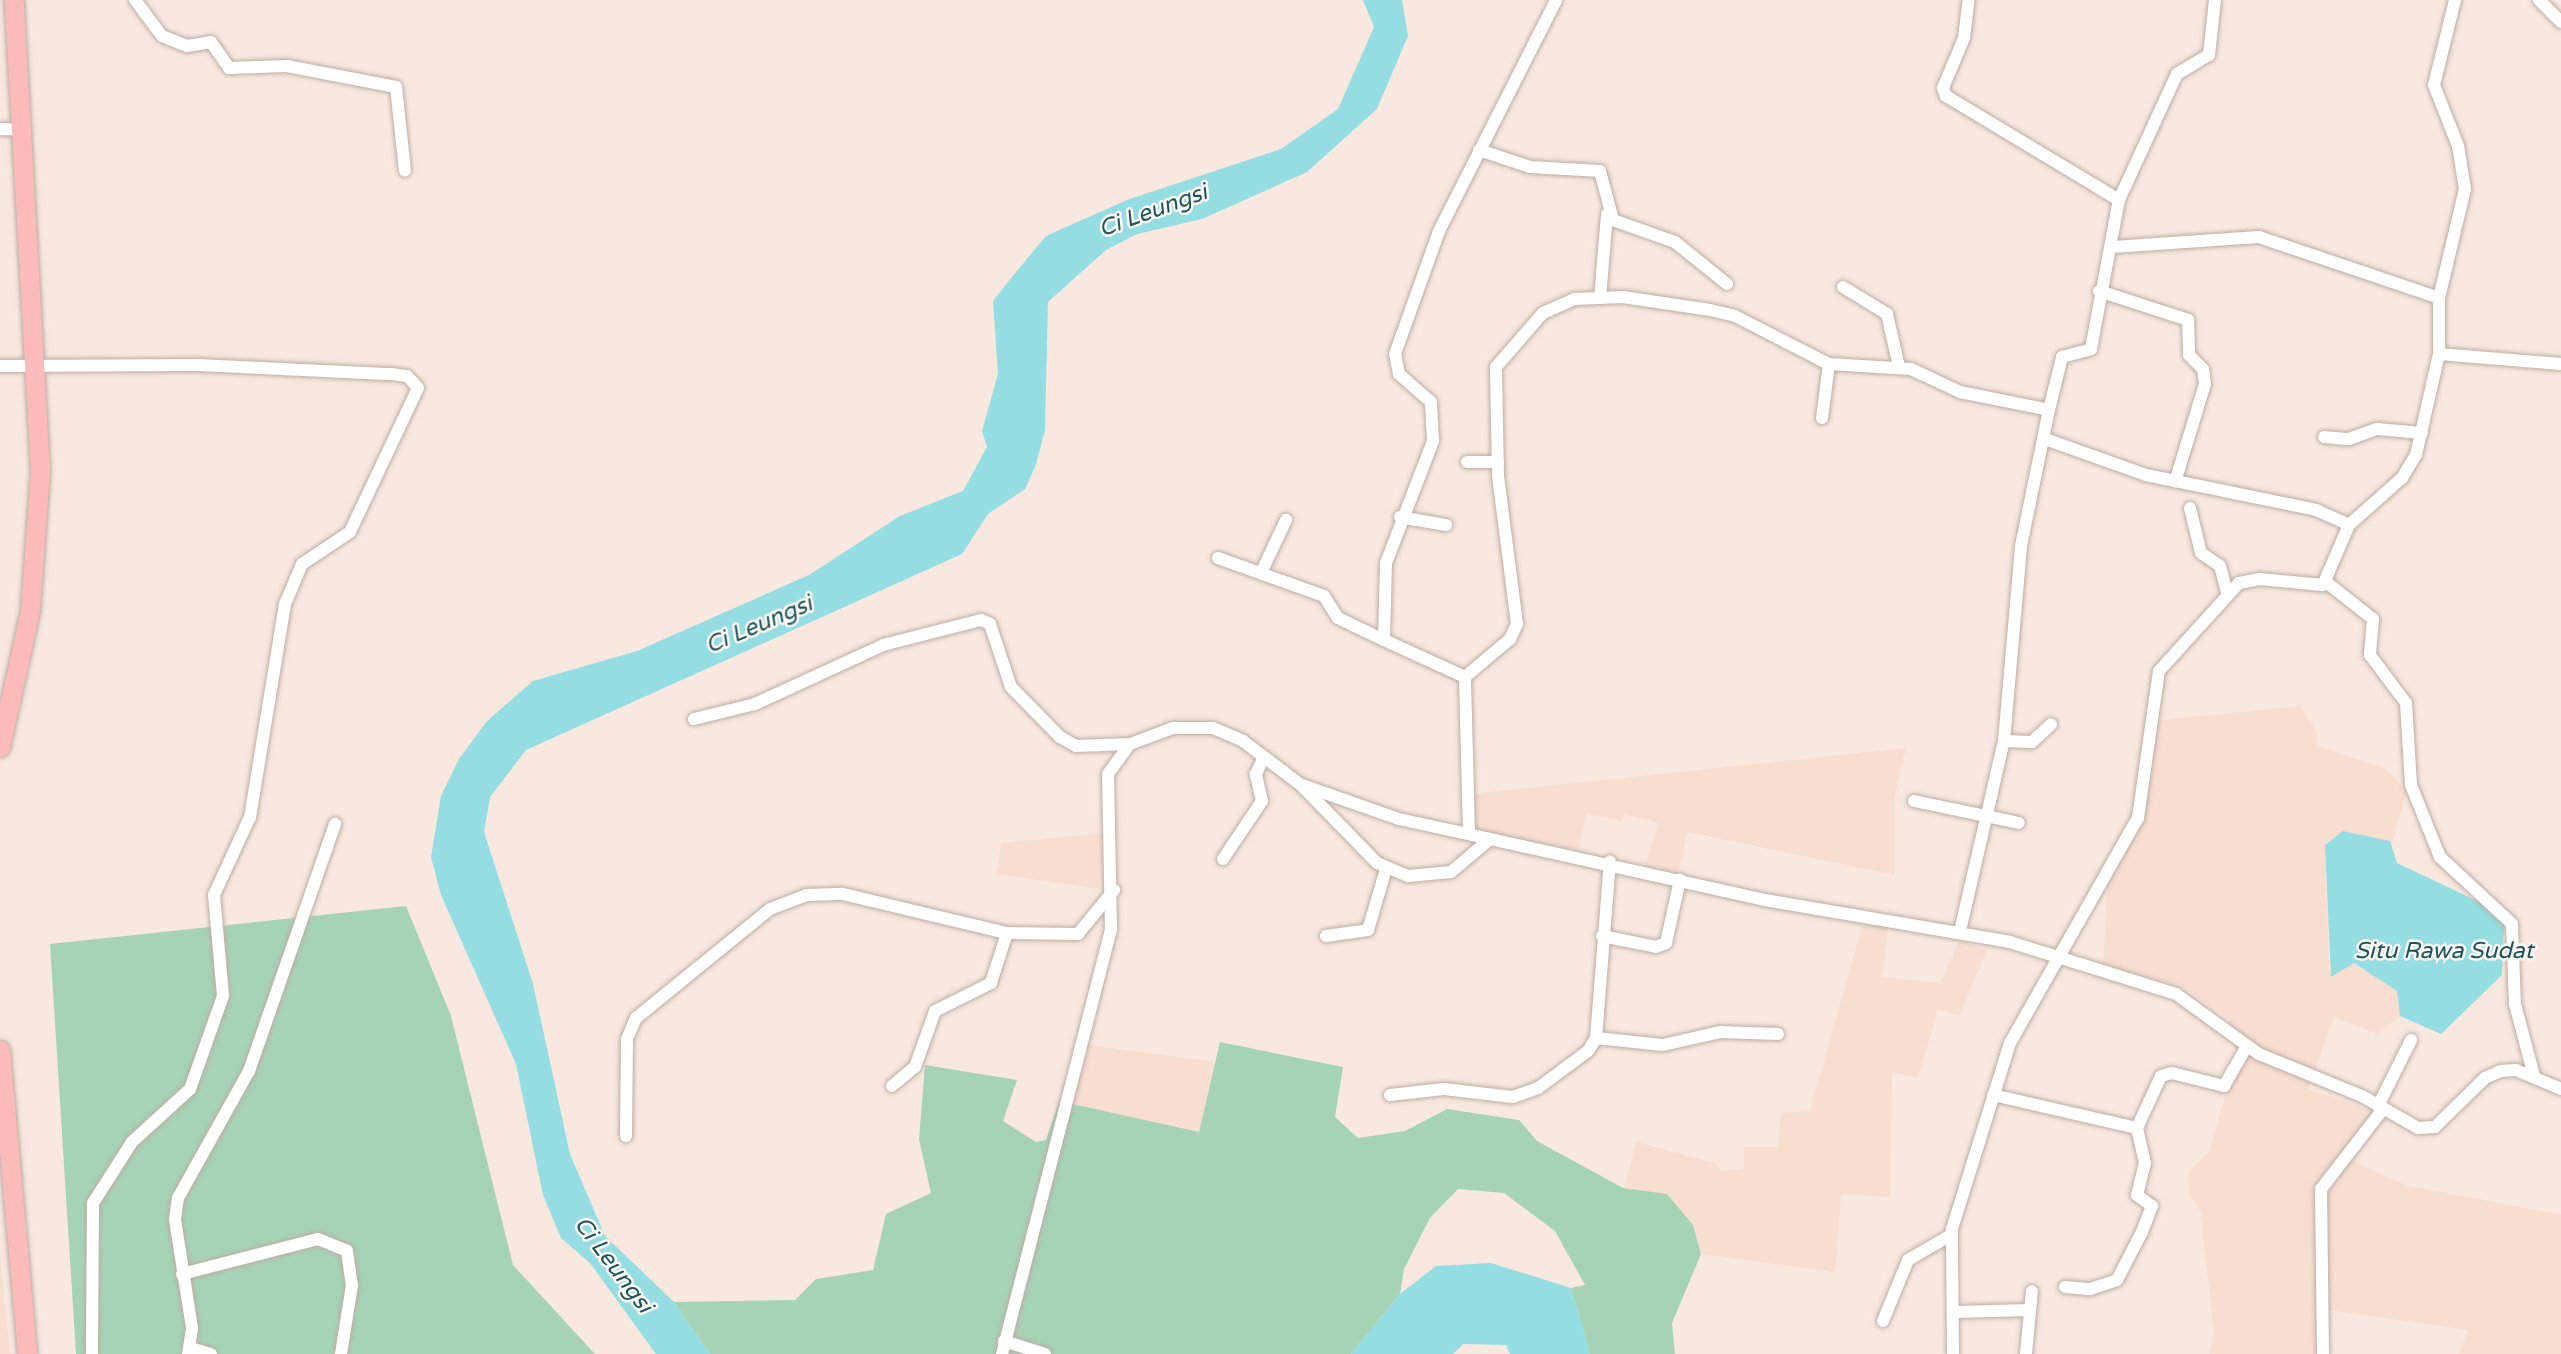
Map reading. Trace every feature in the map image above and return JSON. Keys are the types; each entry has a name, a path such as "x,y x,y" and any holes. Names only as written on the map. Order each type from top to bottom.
{"main road":[{"path":"0,747 36,564 37,365 14,0"},
{"path":"0,1050 27,1354"}],"street":[{"path":"135,0 162,36 187,46 211,41 229,68 287,66 396,87 405,171"},
{"path":"1384,640 1386,563 1400,517 1432,450 1433,420 1428,396 1397,369 1398,340 1439,231 1556,0"},
{"path":"1969,0 1964,38 1943,88 1946,96 2119,200"},
{"path":"1960,931 2004,741 2018,572 2062,357 2091,349 2099,291 2113,247 2119,200 2177,74 2209,55 2215,0"},
{"path":"1954,1354 1951,1235 1993,1095 2010,1043 2138,818 2159,671 2227,593 2260,579 2312,588 2326,582 2349,525 2402,478 2422,433 2439,354 2439,298 2465,189 2458,146 2434,85 2455,0"},
{"path":"2539,0 2561,22"},
{"path":"0,129 23,130"},
{"path":"1479,150 1530,167 1600,171 1607,214 1600,298"},
{"path":"1607,214 1622,226 1675,242 1727,284"},
{"path":"2113,247 2259,237 2439,298"},
{"path":"1843,287 1887,314 1899,368"},
{"path":"2099,291 2188,320 2189,355 2203,369 2205,384 2175,482"},
{"path":"1469,832 1465,677 1516,630 1498,462 1499,358 1543,313 1574,299 1647,298 1735,316 1829,364 1899,368 1960,392 2049,411"},
{"path":"2439,354 2561,364"},
{"path":"1822,418 1829,364"},
{"path":"0,366 391,374 415,382 419,397 350,533 302,564 285,604 250,817 214,895 223,996 190,1089 132,1142 93,1203 92,1354"},
{"path":"2324,437 2350,439 2377,429 2422,433"},
{"path":"2045,439 2175,482 2316,510 2349,525"},
{"path":"1468,461 1498,462"},
{"path":"2190,508 2202,553 2220,566 2227,593"},
{"path":"1400,517 1446,524"},
{"path":"1261,573 1286,520"},
{"path":"1218,558 1324,597 1338,618 1465,677"},
{"path":"2326,582 2373,618 2370,655 2406,703 2411,785 2440,857 2512,924 2515,1004 2534,1076"},
{"path":"694,719 755,704 883,645 981,620 990,624 1011,687 1060,737 1076,746 1130,744 1159,731 1197,726 1231,734 1301,785 1387,869 1439,876 1478,855 1490,839"},
{"path":"2004,741 2041,739 2051,724"},
{"path":"1045,1354 1003,1347 1111,929 1115,888 1107,785 1130,744"},
{"path":"1223,859 1262,801 1256,774 1264,757"},
{"path":"1301,785 1399,819 1610,862 1680,880 1960,931 2176,995 2247,1046 2427,1129 2493,1073 2534,1076 2561,1089"},
{"path":"1914,801 2019,823"},
{"path":"211,1354 189,1351 183,1274 175,1219 184,1179 249,1071 335,824"},
{"path":"1390,1095 1436,1089 1504,1098 1523,1094 1566,1070 1595,1038 1610,862"},
{"path":"1326,936 1368,930 1387,869"},
{"path":"1602,936 1666,943 1680,880"},
{"path":"626,1136 627,1039 636,1018 770,909 806,895 843,894 1007,933 1078,933 1115,888"},
{"path":"892,1086 915,1067 935,1011 991,983 1007,933"},
{"path":"1595,1038 1663,1045 1720,1032 1778,1034"},
{"path":"2323,1354 2321,1189 2380,1108 2410,1040"},
{"path":"2065,1287 2090,1289 2117,1280 2142,1232 2152,1206 2137,1195 2145,1163 2137,1128 2165,1073 2224,1086 2247,1046"},
{"path":"1993,1095 2137,1128"},
{"path":"1883,1321 1908,1260 1951,1235"},
{"path":"183,1274 318,1239 347,1251 352,1284 341,1354"},
{"path":"2026,1354 2032,1291"},
{"path":"1955,1312 2030,1310"}],"shaded area":[{"path":"2300,706 2317,732 2317,746 2384,768 2407,789 2392,844 2343,831 2325,845 2329,970 2349,961 2391,986 2399,994 2400,1016 2377,1034 2334,1017 2308,1089 2374,1112 2340,1155 2405,1185 2561,1215 2561,1354 2459,1354 2468,1330 2321,1309 2319,1354 2209,1354 2214,1335 2201,1212 2190,1196 2188,1173 2209,1152 2237,1056 2228,1017 2181,986 2103,966 2108,879 2142,824 2151,721"},
{"path":"1906,748 1895,795 1894,875 1688,832 1677,875 1645,866 1658,823 1624,814 1621,821 1586,813 1579,850 1485,836 1472,824 1471,794"},
{"path":"1105,833 1098,889 997,874 1001,843"},
{"path":"1888,925 1882,977 1940,983 1959,941 1987,950 1959,1016 1938,1009 1918,1078 1892,1072 1890,1197 1841,1194 1835,1272 1701,1254 1693,1225 1624,1188 1636,1142 1715,1163 1721,1171 1744,1169 1744,1147 1778,1147 1781,1113 1810,1111 1862,927"},
{"path":"1081,1044 1215,1062 1199,1132 1059,1101"},
{"path":"0,1254 10,1354 0,1354"}],"green space":[{"path":"406,906 451,1016 513,1265 595,1354 76,1354 50,944"},
{"path":"1220,1042 1343,1067 1335,1117 1358,1138 1405,1131 1447,1109 1519,1120 1537,1141 1623,1188 1667,1194 1693,1225 1701,1254 1672,1323 1675,1354 1590,1354 1571,1288 1585,1285 1555,1231 1504,1193 1458,1189 1430,1218 1404,1269 1400,1294 1351,1354 710,1354 674,1302 795,1300 816,1279 873,1270 886,1214 931,1193 919,1139 925,1065 1017,1080 1003,1121 1036,1142 1046,1140 1059,1101 1199,1132"}],"water":[{"name":"Ci Leungsi","path":"1363,0 1402,0 1408,36 1377,109 1307,172 1202,219 1137,234 1106,250 1048,302 1045,431 1035,467 1025,489 988,514 962,554 526,750 490,797 484,832 533,984 570,1154 605,1236 674,1302 710,1354 656,1354 590,1263 561,1238 543,1195 516,1064 441,895 431,857 441,796 459,759 487,721 533,681 637,651 809,575 900,516 963,491 987,447 982,431 998,374 993,301 1011,278 1046,236 1127,200 1281,149 1338,109 1374,27"},
{"name":"Situ Rawa Sudat","path":"2343,831 2390,841 2397,863 2490,907 2504,923 2502,975 2441,1034 2400,1016 2397,991 2354,963 2331,977 2325,845"},
{"path":"1491,1263 1571,1288 1590,1354 1510,1354 1506,1345 1463,1344 1453,1354 1351,1354 1400,1294 1436,1266"}]}
